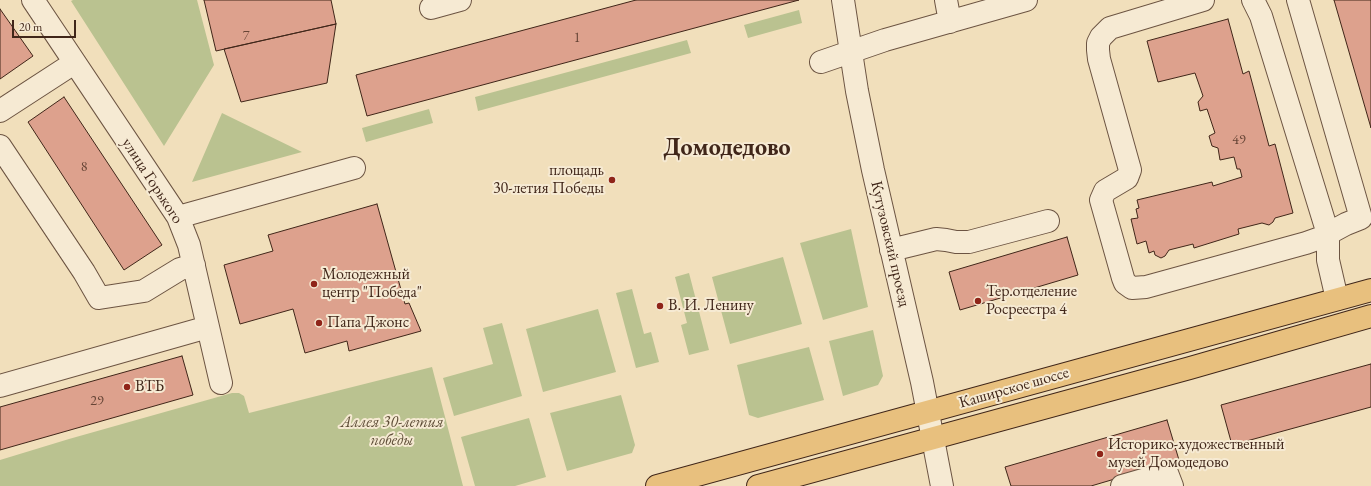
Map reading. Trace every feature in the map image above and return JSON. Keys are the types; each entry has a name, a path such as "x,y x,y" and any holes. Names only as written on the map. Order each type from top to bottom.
{"main road":[{"name":"Каширское шоссе","path":"657,486 1371,290"},
{"name":"Каширское шоссе","path":"758,486 933,439 1371,316"}],"street":[{"name":"улица Горького","path":"33,0 178,217 186,236 194,265 221,383"},
{"path":"431,8 460,0"},
{"name":"Кутузовский проезд","path":"843,0 873,170 928,412 942,486"},
{"path":"946,0 950,22"},
{"path":"821,62 885,40 1026,0"},
{"path":"1203,0 1110,28 1101,37 1098,43 1099,59 1130,170 1127,178 1105,191 1101,200 1125,283 1132,288 1146,287 1297,246 1328,234 1346,224 1366,217 1298,0"},
{"path":"1253,0 1261,16 1328,234 1328,260 1338,299"},
{"path":"0,111 74,63"},
{"path":"0,146 84,272 99,298 144,291 180,269 194,265"},
{"path":"178,217 354,168"},
{"path":"891,250 936,239 969,242 1048,221"},
{"path":"0,386 208,327"},
{"path":"1122,486 1168,473 1172,486"}],"green space":[{"path":"197,0 214,65 164,146 71,1"},
{"path":"799,10 802,23 748,38 744,25"},
{"path":"687,40 691,53 478,111 475,97"},
{"path":"429,109 433,123 366,142 362,128"},
{"path":"222,113 302,152 192,182"},
{"path":"851,229 868,307 823,320 800,243"},
{"path":"783,257 802,324 730,344 712,277"},
{"path":"689,273 709,350 689,355 681,325 687,323 675,277"},
{"path":"632,289 644,334 651,332 659,362 636,368 616,293"},
{"path":"598,309 616,372 543,392 526,329"},
{"path":"502,323 522,396 454,416 443,378 493,364 483,328"},
{"path":"873,330 883,376 878,385 843,396 829,341"},
{"path":"809,347 824,400 758,418 749,415 737,365"},
{"name":"Аллея 30-летия победы","path":"432,367 463,486 0,486 0,460 232,393 239,393 244,396 249,413"},
{"path":"621,395 635,445 632,453 567,471 550,413"},
{"path":"529,418 546,477 515,486 475,486 461,437"}],"building":[{"path":"204,0 331,0 336,24 216,51"},
{"path":"636,0 799,0 367,116 356,75"},
{"path":"1334,0 1371,0 1371,128"},
{"path":"0,9 33,56 0,79"},
{"path":"1228,19 1243,74 1249,71 1269,146 1275,144 1293,213 1275,218 1269,225 1262,223 1238,229 1239,234 1194,248 1193,244 1169,250 1165,256 1161,258 1155,255 1154,251 1149,253 1146,241 1137,244 1131,219 1138,218 1136,209 1139,208 1137,200 1212,182 1213,186 1242,177 1240,169 1237,169 1234,157 1220,160 1218,148 1212,146 1209,136 1215,133 1207,109 1200,111 1198,102 1203,96 1195,73 1158,82 1147,41"},
{"path":"336,24 327,83 241,102 224,49"},
{"path":"64,97 162,245 124,270 28,122"},
{"name":"Молодежный центр \"Победа\"","path":"377,204 405,304 409,303 421,331 349,351 347,341 305,353 293,309 240,324 224,265 273,251 268,235"},
{"path":"1067,237 1078,275 960,310 949,272"},
{"path":"182,356 193,395 0,450 0,407"},
{"path":"1371,364 1371,407 1232,445 1221,405"},
{"path":"1167,420 1179,460 1091,486 1011,486 1005,467"}],"place":[{"name":"площадь 30-летия Победы","path":"612,180"},
{"name":"Молодежный центр \"Победа\"","path":"314,284"},
{"name":"Тер.отделение Росреестра 4","path":"978,301"},
{"name":"В. И. Ленину","path":"660,306"},
{"name":"Папа Джонс","path":"319,323"},
{"name":"ВТБ","path":"127,387"},
{"name":"Историко-художественный музей Домодедово","path":"1100,454"}],"district":[{"name":"Домодедово","path":"727,148"}]}
